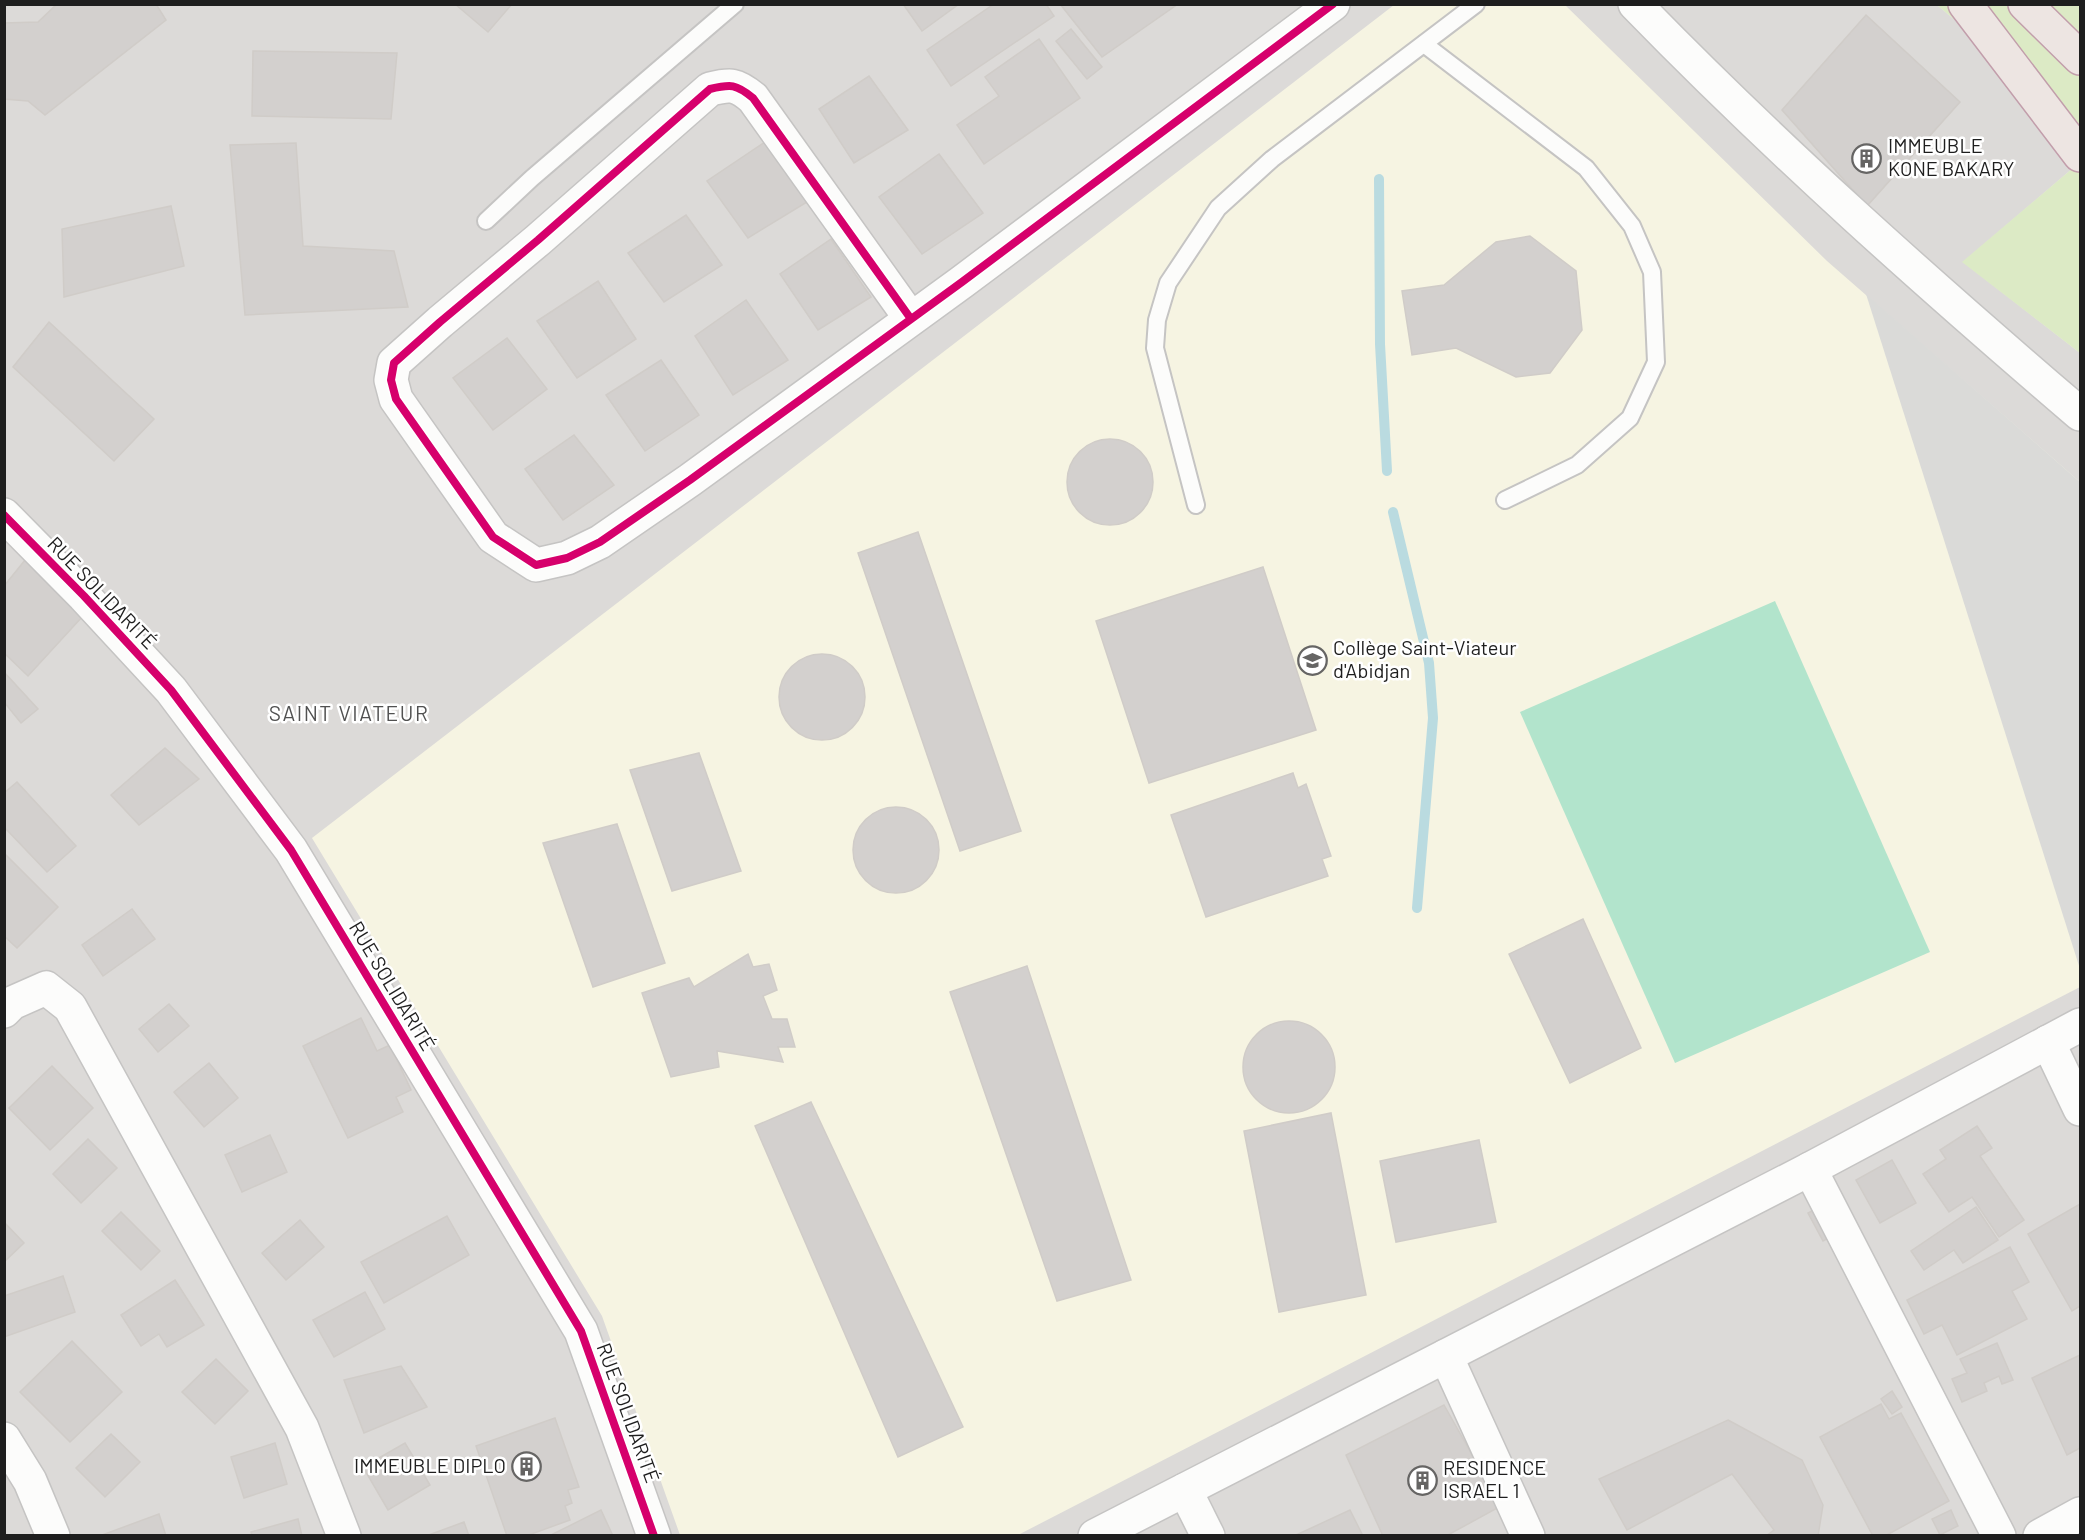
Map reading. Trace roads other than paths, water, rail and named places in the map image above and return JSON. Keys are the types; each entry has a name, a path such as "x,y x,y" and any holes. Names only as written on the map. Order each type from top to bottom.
{"highway":[{"path":"1965,4 2080,155"},
{"path":"2025,4 2080,58"}],"street":[{"path":"911,319 753,98 738,86 726,85 710,89 538,240 440,321 394,363 391,380 396,399 494,537 536,566 567,558 600,542 699,473 911,319 1333,4"},
{"path":"1635,4 1711,82 1823,188 2080,414"},
{"name":"RUE SOLIDARITÉ","path":"4,515 84,596 171,690 291,850 581,1331 654,1536"},
{"path":"4,1011 12,1003 46,988 70,1007 302,1428 344,1536"},
{"path":"1095,1536 1810,1169 2080,1025"},
{"path":"2048,1042 2080,1108"},
{"path":"1810,1169 1999,1536"},
{"path":"1446,1356 1528,1536"},
{"path":"4,1439 30,1480 53,1536"},
{"path":"1185,1490 1208,1536"},
{"path":"2040,1536 2080,1514"}],"lane":[{"path":"486,221 532,178 735,4"},
{"path":"1196,505 1155,348 1157,320 1168,283 1218,208 1272,159 1476,4"},
{"path":"1424,44 1586,168 1632,226 1652,272 1656,362 1630,418 1577,465 1505,500"}],"waterway":[{"path":"1379,179 1380,344 1387,471"},
{"path":"1393,512 1429,663 1433,718 1417,908"}],"place":[{"name":"IMMEUBLE KONE BAKARY","path":"1867,158"},
{"name":"Collège Saint-Viateur d'Abidjan","path":"1312,660"},
{"name":"IMMEUBLE DIPLO","path":"527,1466"},
{"name":"RESIDENCE ISRAEL 1","path":"1422,1480"}],"district":[{"name":"SAINT VIATEUR","path":"349,714"}]}
